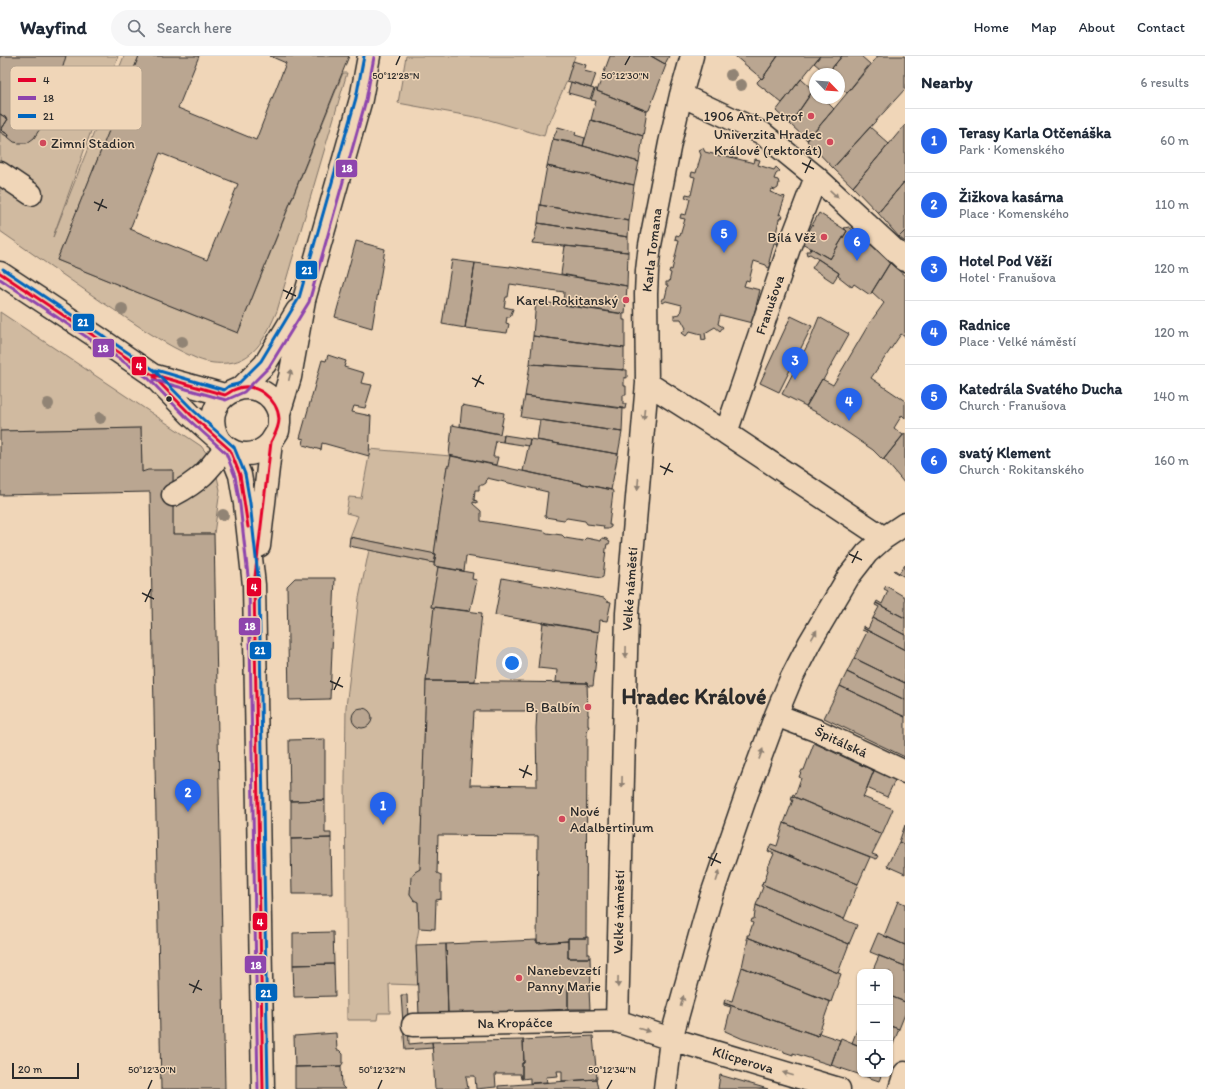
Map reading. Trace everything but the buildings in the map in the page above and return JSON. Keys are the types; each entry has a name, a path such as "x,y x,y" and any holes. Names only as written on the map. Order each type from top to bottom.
{"street":[{"path":"0,273 151,374 191,415 225,445 243,454 254,453 265,448 275,438 279,426 279,413 290,377 304,300 361,99 369,56"},
{"path":"361,99 383,56"},
{"name":"Karla Tomana","path":"647,383 646,294 650,245 670,143 692,56"},
{"path":"681,95 762,133 816,178 905,260"},
{"path":"0,173 31,194"},
{"name":"Franušova","path":"726,433 790,245 816,178"},
{"path":"263,1089 254,585 245,504 240,475 225,445 214,429 214,414 219,401 265,364 304,300"},
{"path":"151,374 233,391 252,388 262,391 274,401 279,413"},
{"path":"647,383 726,433 884,538"},
{"name":"Velké náměstí","path":"617,1021 626,613 647,383"},
{"path":"254,585 271,442"},
{"path":"173,495 204,475 225,445"},
{"path":"665,1089 671,1038 709,903 776,715 791,679 807,648 849,576 867,553 884,538 905,524"},
{"name":"Špitálská","path":"776,715 818,731 905,772"},
{"path":"617,1021 671,1038"},
{"name":"Na Kropáčce","path":"413,1025 617,1021"},
{"name":"Klicperova","path":"671,1038 839,1089"}],"shaded area":[{"path":"0,56 118,56 114,66 10,66 10,130 91,130 53,237 95,130 109,130 57,260 238,333 343,73 347,73 277,311 259,344 246,357 238,361 213,363 198,359 161,340 102,302 0,231"},
{"path":"124,56 139,56 135,66 120,66"},
{"path":"406,56 575,56 567,81 549,124 547,124 544,136 486,119 398,103"},
{"path":"0,312 201,446 214,463 220,490 214,534 173,534 173,470 142,472 141,428 0,431"},
{"path":"369,449 451,456 449,466 447,466 434,554 350,537 358,516 346,513 349,497 361,498"},
{"path":"369,550 434,563 434,566 438,567 431,607 434,608 426,681 420,869 414,873 410,894 414,900 418,902 419,928 416,945 418,985 389,984 390,1013 378,1013 377,1020 347,1020 345,781 346,707 359,598"}],"transit line":[{"name":"21","path":"156,370 224,390 229,386 238,384 261,361 299,298 356,98 364,56"},
{"name":"18","path":"154,380 226,400 244,392 269,367 309,302 366,100 374,57"},
{"name":"21","path":"3,269 154,370 194,411 234,447 245,474 250,503 259,585 268,1089"},
{"name":"4","path":"0,273 151,374 225,395 233,390 243,387 258,390 270,399 278,412 279,422 271,442 254,585 263,1089"},
{"name":"18","path":"0,279 148,378 187,418 226,453 235,476 240,505 249,585 258,1089"},
{"name":"4","path":"154,377 191,415 230,450 240,475 248,527"}],"place":[{"name":"1906 Ant. Petrof","path":"811,116"},
{"name":"Univerzita Hradec Králové (rektorát)","path":"830,142"},
{"name":"Zimní Stadion","path":"43,143"},
{"name":"Bílá Věž","path":"824,237"},
{"name":"Katedrála Svatého Ducha","path":"724,253"},
{"name":"svatý Klement","path":"857,261"},
{"name":"Karel Rokitanský","path":"626,300"},
{"name":"Hotel Pod Věží","path":"795,380"},
{"name":"Radnice","path":"849,421"},
{"name":"B. Balbín","path":"588,707"},
{"name":"Žižkova kasárna","path":"188,812"},
{"name":"Nové Adalbertinum","path":"562,819"},
{"name":"Terasy Karla Otčenáška","path":"383,825"},
{"name":"Nanebevzetí Panny Marie","path":"519,978"}],"district":[{"name":"Hradec Králové","path":"694,696"}]}
